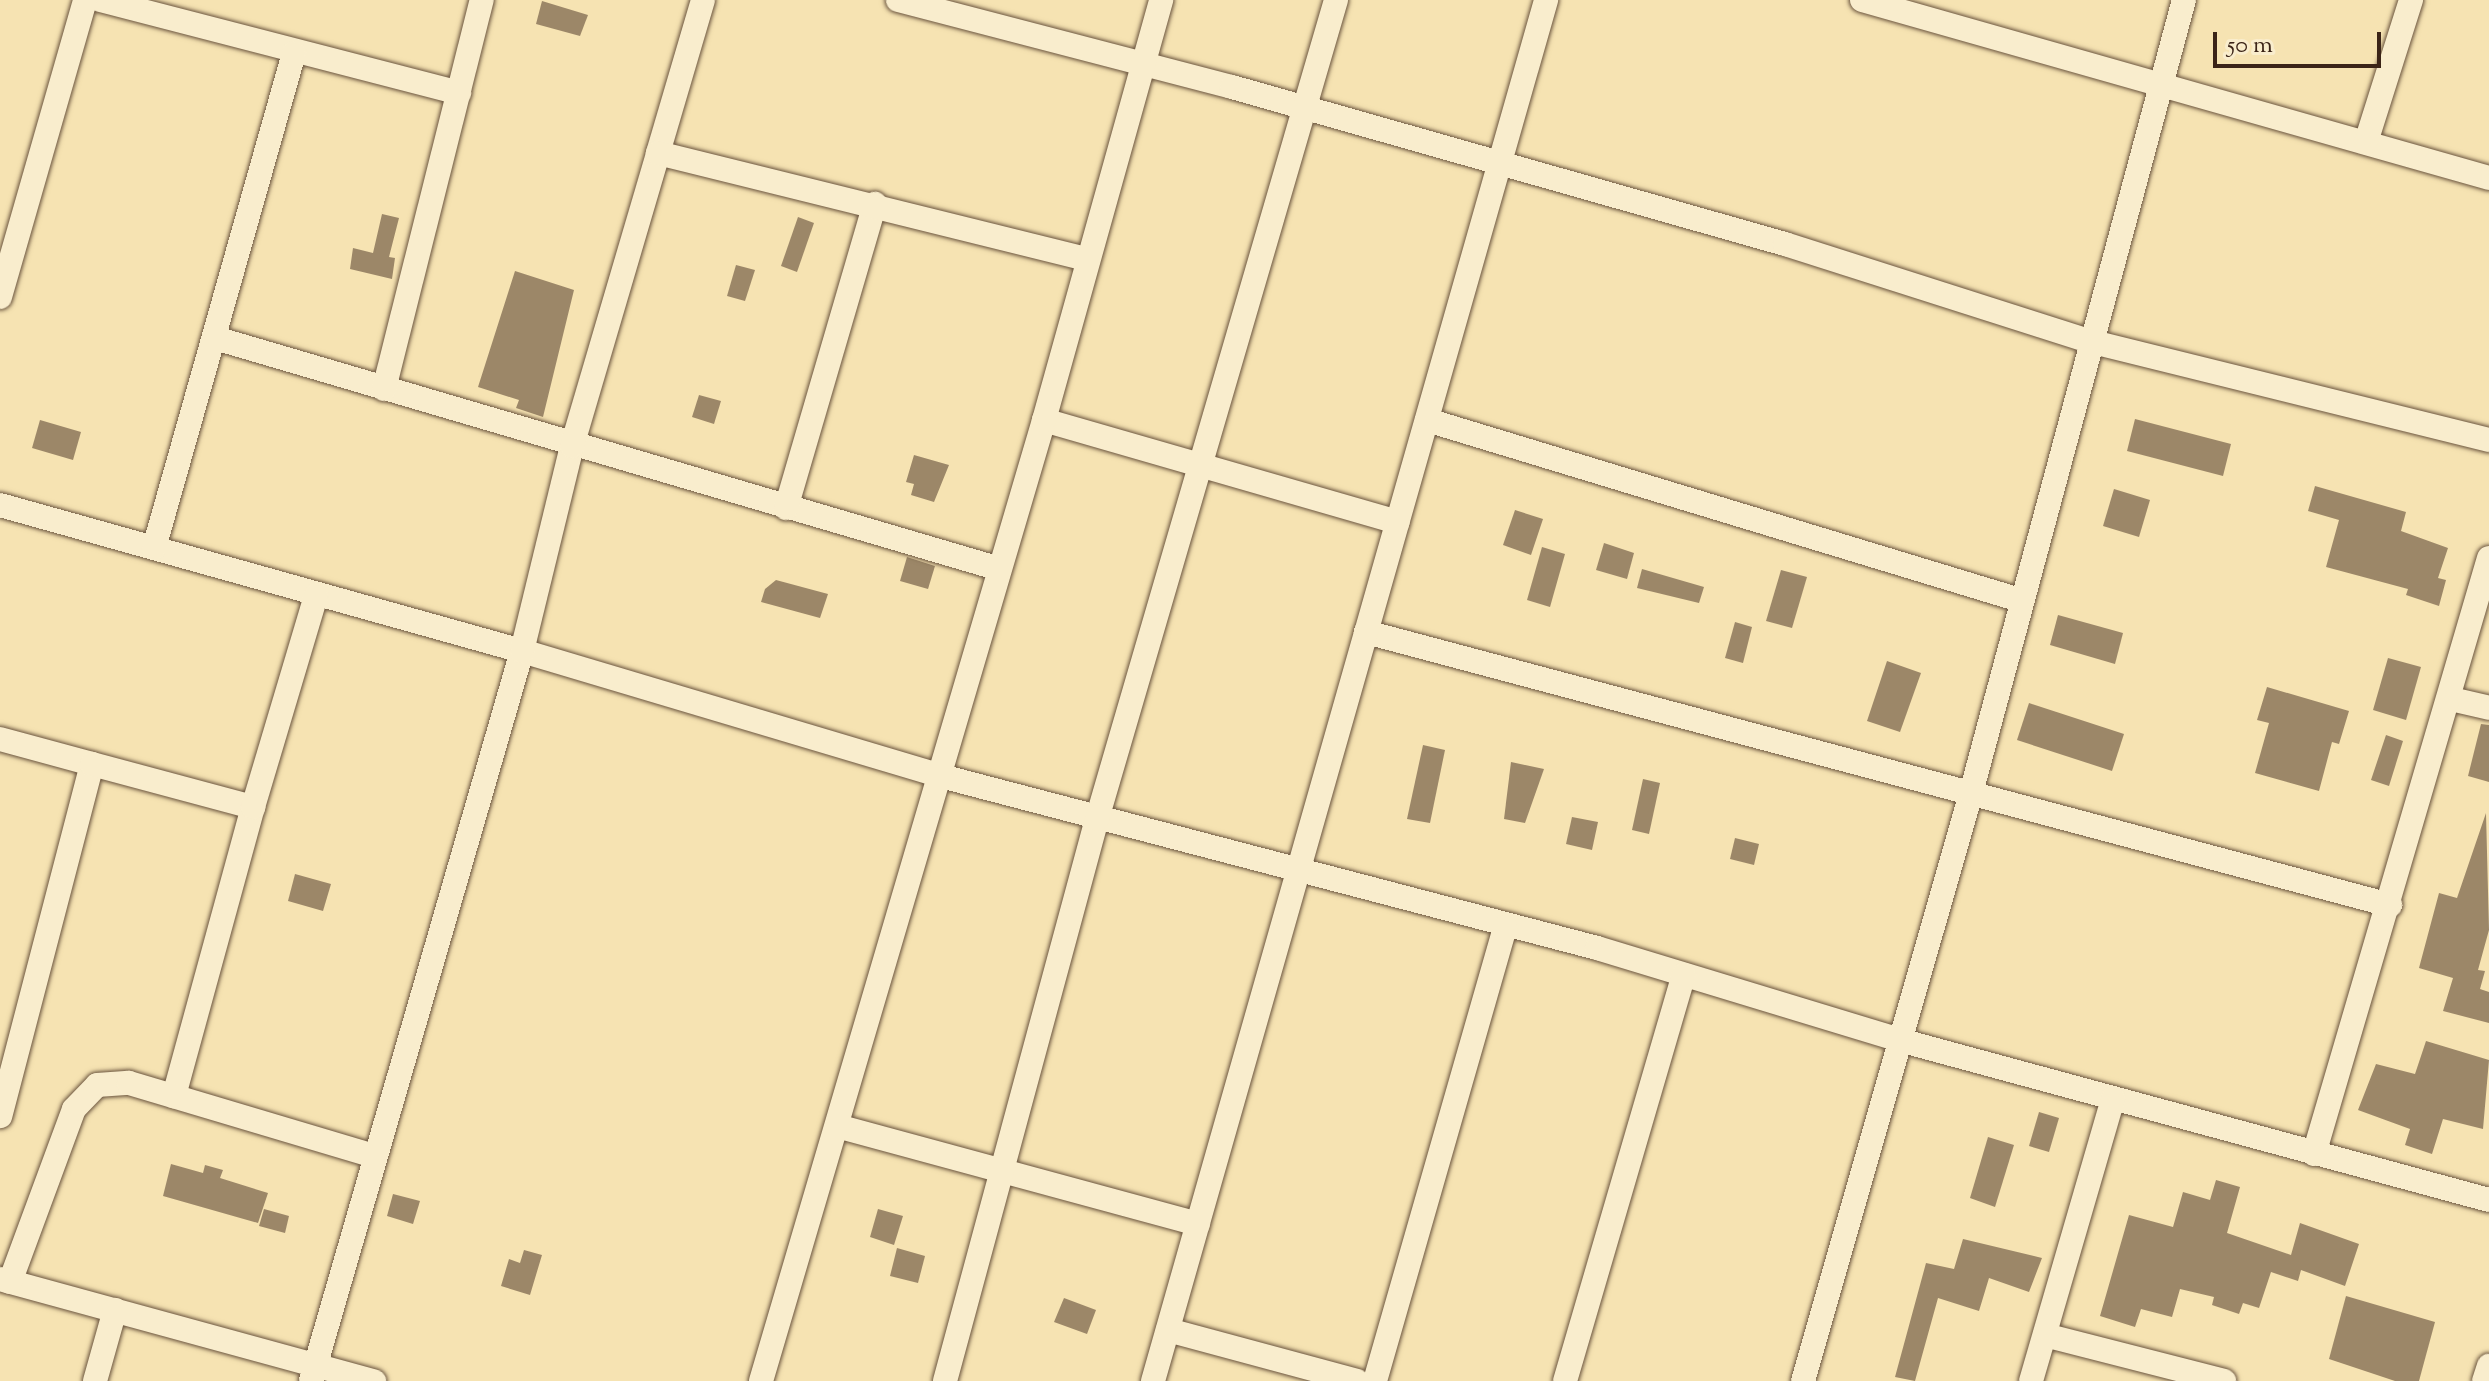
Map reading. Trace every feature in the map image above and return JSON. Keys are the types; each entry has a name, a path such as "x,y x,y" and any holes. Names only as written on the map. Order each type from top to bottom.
{"street":[{"path":"0,297 85,0"},
{"path":"100,0 294,53 459,93"},
{"path":"384,389 482,0"},
{"path":"313,1373 522,651 572,446 703,0"},
{"path":"898,0 1141,64 1785,244 2093,342 2489,440"},
{"path":"761,1381 941,776 1044,420 1085,259 1161,0"},
{"path":"945,1381 1097,819 1336,0"},
{"path":"1153,1381 1546,0"},
{"path":"1862,0 1940,10 2161,84 2489,178"},
{"path":"1803,1381 1903,1041 2184,0"},
{"path":"2366,142 2411,0"},
{"path":"154,548 294,53"},
{"path":"658,153 875,204 1085,259"},
{"path":"786,508 875,204"},
{"path":"215,338 572,446 1000,569"},
{"path":"1044,420 1398,522"},
{"path":"1427,420 2020,600"},
{"path":"0,505 522,651 941,776 1684,975 1903,1041 2489,1200"},
{"path":"2314,1154 2451,699 2489,558"},
{"path":"174,1096 253,807 316,595"},
{"path":"1366,632 2390,905"},
{"path":"2451,699 2489,708"},
{"path":"0,739 253,807"},
{"path":"0,1116 92,764"},
{"path":"1375,1381 1505,927"},
{"path":"1565,1381 1684,975"},
{"path":"374,1156 174,1096 113,1081 85,1095 50,1167 5,1281 115,1310 313,1373 374,1381"},
{"path":"2031,1381 2113,1099"},
{"path":"837,1126 1198,1224"},
{"path":"95,1381 115,1310"},
{"path":"1168,1330 1357,1381"},
{"path":"2045,1335 2224,1381"},
{"path":"2484,1381 2489,1366"}],"building":[{"path":"542,1 588,15 580,36 536,24"},
{"path":"382,214 399,218 389,257 395,258 392,279 350,269 353,248 373,253"},
{"path":"798,217 814,223 797,272 781,266"},
{"path":"736,265 755,270 745,301 727,296"},
{"path":"515,271 574,290 543,417 516,408 519,400 478,387"},
{"path":"699,395 721,401 714,424 692,417"},
{"path":"2135,419 2231,444 2223,476 2127,451"},
{"path":"40,420 81,432 73,460 32,448"},
{"path":"914,455 949,465 934,502 911,495 914,484 906,482"},
{"path":"2315,486 2406,512 2401,531 2448,548 2438,578 2446,580 2439,606 2406,595 2408,589 2326,567 2339,520 2308,511"},
{"path":"2114,489 2150,500 2139,537 2103,526"},
{"path":"1515,510 1543,519 1531,555 1503,545"},
{"path":"1604,543 1634,553 1627,579 1596,570"},
{"path":"1542,547 1565,554 1550,607 1527,600"},
{"path":"907,557 935,566 928,589 900,581"},
{"path":"1642,569 1704,587 1699,603 1637,588"},
{"path":"1781,570 1807,577 1792,628 1766,621"},
{"path":"776,580 828,594 820,618 761,602 765,589"},
{"path":"2058,615 2123,633 2115,664 2050,645"},
{"path":"1735,622 1752,627 1743,663 1725,658"},
{"path":"2388,658 2421,667 2406,720 2373,710"},
{"path":"1887,661 1921,673 1900,732 1867,721"},
{"path":"2267,687 2349,711 2339,744 2332,742 2319,791 2255,773 2269,723 2257,720"},
{"path":"2029,703 2124,734 2112,771 2017,740"},
{"path":"2481,724 2489,725 2489,782 2468,776"},
{"path":"2386,735 2403,741 2389,786 2371,780"},
{"path":"1423,745 1445,750 1430,823 1407,819"},
{"path":"1511,762 1544,769 1525,823 1504,819"},
{"path":"1643,779 1660,783 1649,834 1632,830"},
{"path":"2486,813 2489,930 2478,970 2485,971 2480,989 2489,992 2489,1023 2443,1011 2453,978 2419,968 2439,893 2457,898"},
{"path":"1572,817 1598,822 1592,850 1566,844"},
{"path":"1735,838 1759,844 1754,865 1730,859"},
{"path":"295,874 331,884 323,911 288,901"},
{"path":"2426,1041 2489,1060 2483,1129 2443,1119 2432,1154 2405,1145 2410,1129 2358,1110 2376,1064 2415,1074"},
{"path":"2039,1112 2059,1118 2049,1152 2029,1146"},
{"path":"1988,1137 2014,1145 1995,1207 1970,1198"},
{"path":"171,1164 203,1173 205,1165 223,1170 220,1178 268,1193 258,1223 163,1196"},
{"path":"2216,1180 2240,1187 2227,1233 2291,1255 2300,1223 2359,1244 2345,1286 2301,1270 2298,1281 2271,1272 2259,1308 2243,1303 2239,1314 2212,1305 2214,1297 2180,1289 2172,1317 2141,1309 2135,1327 2100,1316 2129,1215 2173,1227 2183,1192 2210,1200"},
{"path":"393,1194 420,1201 413,1224 387,1216"},
{"path":"264,1209 289,1216 285,1233 259,1226"},
{"path":"878,1209 903,1216 894,1245 870,1237"},
{"path":"1963,1239 2042,1258 2029,1292 1989,1278 1979,1311 1938,1298 1915,1381 1895,1377 1926,1263 1954,1269"},
{"path":"897,1248 925,1256 918,1283 890,1276"},
{"path":"524,1250 542,1255 530,1295 501,1286 509,1259 520,1263"},
{"path":"2346,1296 2435,1322 2419,1381 2395,1381 2329,1359"},
{"path":"1064,1298 1096,1310 1087,1334 1054,1322"}]}
